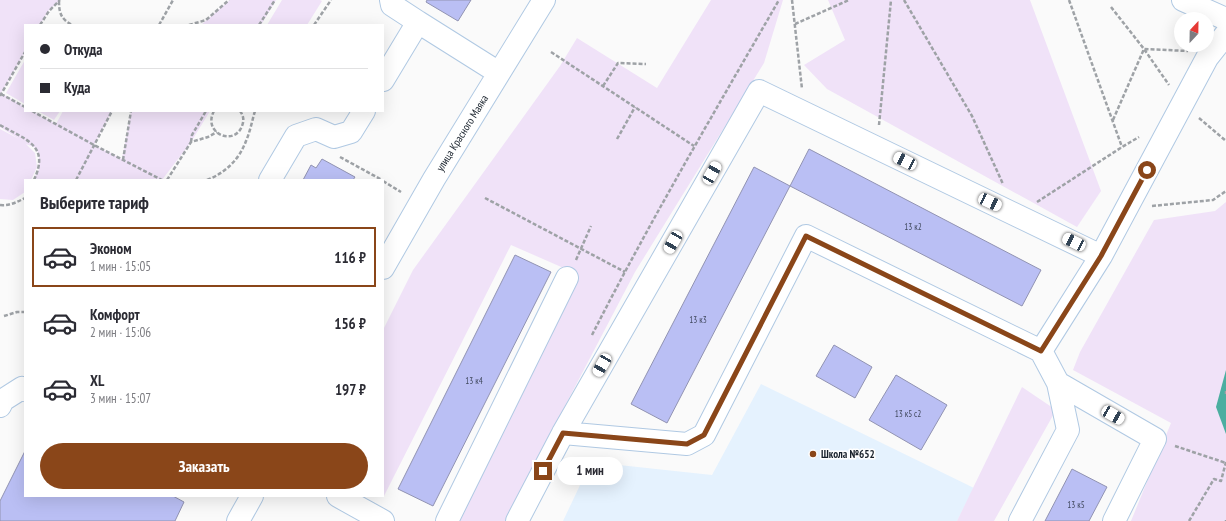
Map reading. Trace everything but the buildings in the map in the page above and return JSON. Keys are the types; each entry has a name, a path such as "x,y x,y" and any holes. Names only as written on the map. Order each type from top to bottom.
{"street":[{"path":"391,0 392,5 499,73"},
{"name":"улица Красного Маяка","path":"384,266 434,179 544,0"},
{"path":"1183,0 1226,19"},
{"path":"384,78 418,22"},
{"path":"1214,49 1226,34"},
{"path":"1041,351 1101,256 1211,52"},
{"path":"517,521 563,433 759,91 1101,256"},
{"path":"271,179 296,136 316,129 334,137 351,132 363,112"},
{"path":"563,433 687,444 704,435 806,236 1041,351 1058,383 1068,430 1020,521"},
{"path":"447,521 567,278"},
{"path":"1058,383 1154,439 1114,521"},
{"path":"0,406 3,400 22,388 24,389"},
{"path":"340,497 383,521"},
{"path":"238,521 247,498"}],"path":[{"path":"41,24 48,11 59,0"},
{"path":"59,0 59,12 70,24"},
{"path":"160,24 173,0"},
{"path":"193,24 206,20 230,0"},
{"path":"260,24 275,0"},
{"path":"315,24 331,0"},
{"path":"589,341 694,146 779,0"},
{"path":"792,0 801,71"},
{"path":"795,24 849,0"},
{"path":"877,147 891,0"},
{"path":"904,0 972,116 1018,215 1122,147 1142,136"},
{"path":"1069,0 1122,147"},
{"path":"1110,7 1144,49 1182,104 1226,141"},
{"path":"1113,120 1144,49"},
{"path":"1144,49 1174,50"},
{"path":"551,52 694,146"},
{"path":"24,54 0,94 24,106"},
{"path":"603,86 618,63 646,64"},
{"path":"617,139 635,107"},
{"path":"34,112 160,179"},
{"path":"77,179 111,112"},
{"path":"123,160 130,112"},
{"path":"168,179 191,142 192,135 205,112"},
{"path":"214,112 211,117 211,123 221,136 227,137 238,133 243,124 244,119 240,112"},
{"path":"209,179 219,175 230,166 246,141 255,112"},
{"path":"0,126 27,141 36,148 41,160 34,179"},
{"path":"191,142 208,137 217,132"},
{"path":"336,155 380,179"},
{"path":"384,181 404,193"},
{"path":"1127,208 1213,200 1226,191"},
{"path":"0,205 6,206 24,198"},
{"path":"485,198 625,272"},
{"path":"567,278 591,226"},
{"path":"4,316 17,312 24,312"},
{"path":"1154,439 1226,462 1221,481 1214,479 1189,521"}],"shaded area":[{"path":"0,0 60,0 48,11 41,24 24,24 24,54 1,93 24,106 24,112 34,112 56,124 62,112 111,112 94,145 122,159 131,112 209,112 191,142 163,179 34,179 39,169 39,156 36,148 26,144 35,153 37,167 31,179 24,179 24,193 13,200 0,199 0,129 19,139 0,127"},
{"path":"230,0 276,0 262,24 202,24"},
{"path":"282,0 322,1 308,24 268,24"},
{"path":"711,0 783,0 764,63 635,272 556,423 507,521 460,521 471,481 575,273 511,245 384,496 384,328 413,270 560,66 577,38 657,88"},
{"path":"828,0 1030,0 1101,191 1077,227 827,89 804,65 845,40"},
{"path":"24,62 24,103 6,93"},
{"path":"40,112 59,112 54,120"},
{"path":"1226,202 1226,521 1131,521 1171,423 1073,370 1080,352 1154,220 1215,211"},
{"path":"1226,370 1226,434 1216,407"},
{"name":"Школа №652","path":"761,384 974,488 957,521 563,521 591,462 712,475"},
{"path":"1022,387 1056,410 994,521 957,521"}],"place":[{"name":"Школа №652","path":"813,454"}],"route":[{"path":"543,471 563,433 687,444 704,435 806,236 1041,351 1101,256 1147,170"}]}
